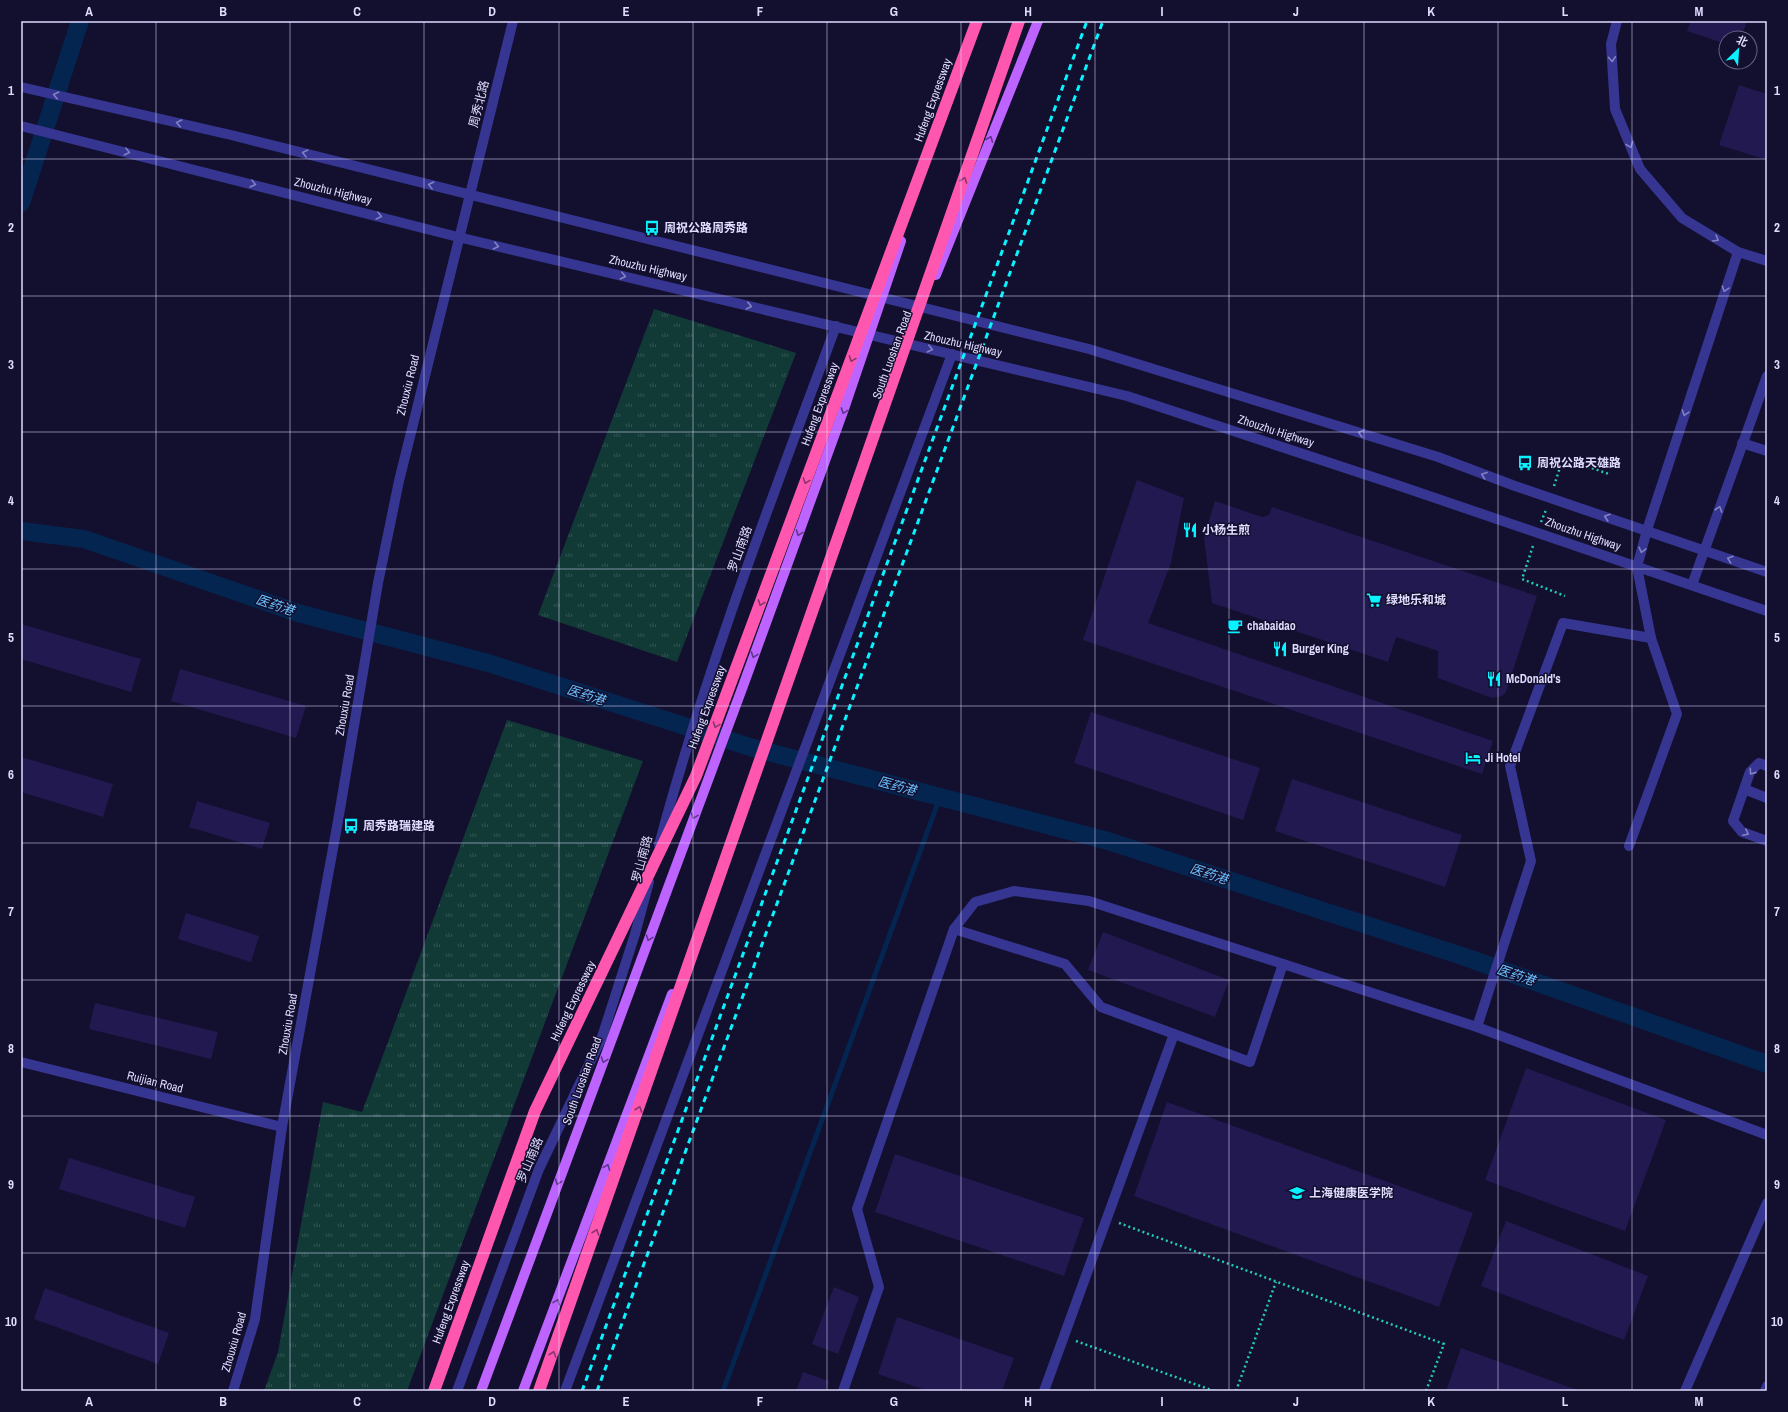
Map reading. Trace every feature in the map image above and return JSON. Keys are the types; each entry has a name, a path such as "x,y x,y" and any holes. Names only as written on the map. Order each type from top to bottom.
{"highway":[{"name":"Hufeng Expressway","path":"434,1391 535,1111 696,776 978,21"},
{"path":"539,1391 1019,21"}],"main road":[{"path":"870,334 883,298 972,21"},
{"name":"South Luoshan Road","path":"523,1391 748,790 909,344 1038,21"},
{"name":"South Luoshan Road","path":"480,1391 743,686 870,334"}],"street":[{"name":"周秀北路","path":"469,194 513,21"},
{"path":"1617,21 1611,44 1615,109 1640,169 1682,218 1738,252 1767,261"},
{"name":"Zhouzhu Highway","path":"21,87 231,135 1090,349 1438,457 1515,486 1767,572"},
{"name":"Zhouzhu Highway","path":"21,126 89,142 458,237 1127,396 1405,487 1767,611"},
{"name":"Zhouxiu Road","path":"233,1391 255,1318 282,1127 366,660 378,583 400,473 469,194"},
{"path":"1629,846 1677,714 1651,638 1637,567 1647,530 1738,252"},
{"name":"罗山南路","path":"457,1391 539,1169 602,1037 635,934 680,771 709,677 751,555 836,326"},
{"path":"565,1391 952,354"},
{"path":"1692,585 1767,376"},
{"path":"1742,443 1767,451"},
{"path":"1477,1027 1531,861 1510,766 1563,623 1651,638"},
{"path":"1767,766 1759,763 1750,772 1733,821 1742,832 1767,841"},
{"path":"1744,789 1767,798"},
{"path":"843,1391 879,1287 857,1209 954,929 975,902 1014,891 1088,901 1283,964 1477,1027 1767,1135"},
{"path":"954,929 1065,964 1101,1007 1250,1062 1283,964"},
{"path":"1044,1391 1174,1034"},
{"name":"Ruijian Road","path":"21,1062 282,1127"},
{"path":"1685,1391 1767,1203"},
{"path":"1765,1391 1767,1386"}],"path":[{"path":"1558,474 1563,458 1609,474"},
{"path":"1530,556 1522,579 1565,596"},
{"path":"1107,1219 1444,1344 1426,1391"},
{"path":"1236,1391 1276,1282"},
{"path":"1064,1337 1214,1391"}],"green space":[{"path":"654,309 796,353 677,662 538,615"},
{"path":"507,720 643,761 407,1391 264,1391 278,1352 323,1102 362,1112"}],"building":[{"path":"1691,21 1747,21 1744,30 1718,30 1718,41 1687,31"},
{"path":"1739,85 1767,94 1767,160 1719,145"},
{"path":"1137,480 1184,498 1171,563 1148,623 1493,741 1482,774 1083,640"},
{"name":"绿地乐和城","path":"1215,501 1262,517 1269,515 1272,507 1537,596 1506,692 1502,696 1492,698 1438,678 1438,651 1396,637 1388,662 1212,603 1204,537"},
{"path":"21,624 141,659 131,692 21,659"},
{"path":"180,669 306,706 296,738 171,701"},
{"path":"1091,712 1260,768 1243,820 1074,763"},
{"path":"21,757 113,784 103,817 21,792"},
{"path":"1292,779 1462,835 1445,887 1275,831"},
{"path":"197,801 270,823 262,849 189,827"},
{"path":"186,913 259,936 251,962 178,939"},
{"path":"1103,932 1229,980 1215,1017 1088,970"},
{"path":"95,1003 218,1032 211,1059 89,1029"},
{"path":"1526,1068 1666,1120 1625,1231 1485,1180"},
{"path":"1167,1102 1473,1213 1439,1307 1134,1196"},
{"path":"895,1154 1084,1218 1064,1276 875,1212"},
{"path":"69,1158 195,1197 185,1228 59,1189"},
{"path":"1506,1221 1648,1276 1624,1340 1481,1286"},
{"path":"834,1287 859,1297 838,1354 812,1344"},
{"path":"45,1288 169,1333 158,1364 34,1319"},
{"path":"897,1317 1014,1358 1002,1391 928,1391 878,1374"},
{"path":"1461,1348 1580,1391 1446,1391"},
{"path":"803,1372 829,1381 825,1391 796,1391"}],"waterway":[{"path":"21,203 80,21"},
{"name":"医药港","path":"21,531 84,539 298,613 488,663 753,748 1108,841 1465,957 1767,1064"},
{"path":"723,1391 940,797"}],"railway":[{"path":"582,1391 1087,21"},
{"path":"597,1391 1103,21"}],"place":[{"name":"周祝公路周秀路","path":"652,228"},
{"name":"周祝公路天雄路","path":"1525,463"},
{"name":"小杨生煎","path":"1190,530"},
{"name":"绿地乐和城","path":"1374,600"},
{"name":"chabaidao","path":"1235,626"},
{"name":"Burger King","path":"1280,649"},
{"name":"McDonald's","path":"1494,679"},
{"name":"Ji Hotel","path":"1473,758"},
{"name":"周秀路瑞建路","path":"351,826"},
{"name":"上海健康医学院","path":"1297,1193"}]}
